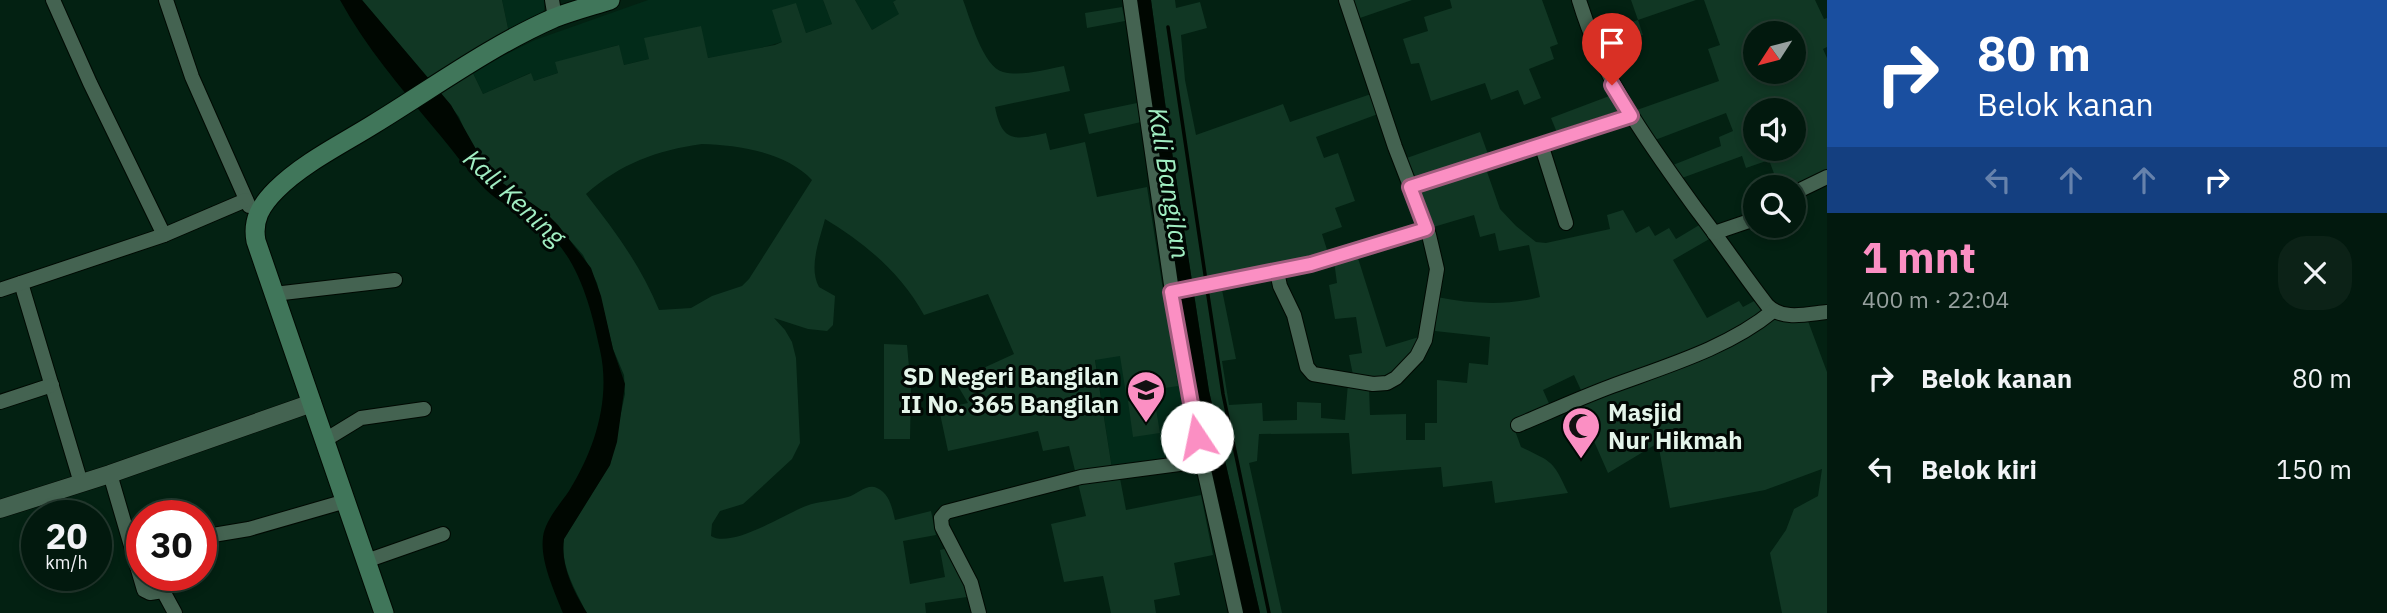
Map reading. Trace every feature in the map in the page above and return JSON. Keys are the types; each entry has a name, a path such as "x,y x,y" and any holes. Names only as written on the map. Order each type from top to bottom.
{"main road":[{"path":"384,613 256,241 254,221 276,189 303,169 494,50 553,9 610,0"}],"street":[{"path":"53,0 164,235"},
{"path":"166,0 192,77 254,221"},
{"path":"1130,0 1173,291 1202,461 1236,613"},
{"path":"1277,272 1280,286 1294,315 1309,371 1317,375 1373,384 1387,383 1411,364 1423,347 1437,269 1426,229 1381,108 1346,0"},
{"path":"1579,0 1602,63 1631,116 1773,311 1784,315 1827,312"},
{"path":"1410,187 1631,116"},
{"path":"1541,144 1566,223"},
{"path":"1806,187 1827,177"},
{"path":"0,290 164,235 246,200"},
{"path":"1714,233 1743,223"},
{"path":"1173,291 1277,272 1342,256 1426,229"},
{"path":"274,294 395,281"},
{"path":"21,283 81,483"},
{"path":"1518,425 1689,357 1748,328 1773,311"},
{"path":"0,402 52,385"},
{"path":"0,509 110,474 312,403"},
{"path":"325,440 361,418 424,409"},
{"path":"979,613 971,583 942,527 941,518 946,512 1081,477 1202,461"},
{"path":"110,474 144,590 150,593 163,591 175,613"},
{"path":"217,534 249,529 346,501"},
{"path":"366,561 443,534"}],"shaded area":[{"path":"362,0 502,0 509,33 429,79"},
{"path":"502,0 544,0 544,10 541,15 509,33"},
{"path":"648,0 823,0 832,24 806,33 796,4 782,42 708,58 700,26 649,59 624,65 618,45 556,63 558,73 534,81 530,73 483,94 472,71 535,40"},
{"path":"823,0 855,0 872,30 899,14 893,2 896,0 963,0 983,52 996,68 1018,74 1064,66 1070,91 995,107 1006,133 1026,137 1046,133 1050,150 1085,142 1097,197 1147,187 1178,386 1126,394 1120,356 1095,360 1112,469 1118,468 1126,510 1201,495 1213,555 1174,563 1180,595 1154,600 1156,613 1111,613 1103,576 1064,582 1051,524 1086,516 1069,446 1043,451 1038,431 948,451 939,409 968,403 955,381 1014,354 988,294 924,315 905,286 881,261 825,219 816,253 815,271 819,287 835,296 833,325 827,331 808,329 774,318 792,342 796,358 800,443 792,459 743,504 720,511 712,524 711,536 731,538 758,529 806,506 848,497 874,487 888,498 895,520 931,511 936,535 903,541 910,584 945,577 940,550 957,546 981,595 925,603 926,613 587,613 584,608 566,566 564,539 610,465 625,394 624,375 613,349 597,283 583,255 547,214 501,182 485,165 469,140 459,117 440,92 472,71 483,94 531,73 534,81 558,73 555,62 619,45 624,65 649,59 644,38 701,26 708,58 775,45 782,42 772,10 796,3 806,33 832,24","holes":["716,145 746,148 775,157 801,170 812,180 742,286 712,296 691,308 659,310 627,249 586,194 612,174 640,160 685,147"]},
{"path":"855,0 896,0 893,3 900,14 872,30"},
{"path":"1151,0 1175,0 1176,8 1200,2 1207,28 1181,35 1185,80 1196,135 1283,104 1290,122 1371,94 1378,114 1316,137 1324,158 1338,153 1355,201 1335,208 1342,227 1322,234 1329,256 1220,280 1236,359 1222,361 1229,405 1262,403 1263,421 1297,420 1297,402 1321,403 1321,418 1345,420 1348,383 1369,388 1370,415 1406,414 1406,440 1425,440 1425,423 1437,423 1437,380 1467,383 1469,363 1488,365 1490,337 1435,331 1437,297 1489,303 1540,297 1529,245 1499,251 1495,233 1480,237 1474,215 1430,228 1415,189 1485,166 1500,209 1536,242 1546,243 1610,229 1607,215 1623,210 1636,233 1649,226 1655,236 1669,228 1676,239 1701,224 1711,238 1673,260 1707,318 1739,301 1743,307 1756,300 1778,319 1791,322 1808,321 1827,372 1827,613 1782,613 1770,553 1786,530 1794,509 1818,496 1822,469 1765,490 1670,508 1658,443 1608,473 1578,405 1586,401 1574,375 1543,390 1551,408 1514,428 1521,447 1550,463 1568,493 1495,503 1492,481 1443,487 1441,467 1352,474 1349,433 1259,434 1257,461 1249,463 1282,613 1260,613 1209,391"},
{"path":"1351,0 1412,0 1357,19"},
{"path":"1450,0 1542,0 1558,44 1550,47 1554,59 1529,69 1541,98 1524,105 1518,90 1491,100 1485,83 1431,101 1419,63 1411,64 1403,39 1428,31 1424,17 1452,8"},
{"path":"1631,0 1696,0 1638,20"},
{"path":"1704,0 1815,0 1824,19 1827,18 1827,47 1823,49 1827,58 1827,171 1806,181 1806,175 1775,175 1769,161 1806,161 1806,98 1743,98 1743,159 1742,156 1682,178 1673,165 1721,146 1719,137 1733,131 1726,113 1655,140 1634,111 1719,81 1708,49 1720,45"},
{"path":"1122,7 1125,21 1087,28 1085,13"},
{"path":"1638,20 1643,35 1601,50 1595,35"},
{"path":"1612,95 1624,113 1558,135 1551,118"},
{"path":"1137,103 1141,122 1089,134 1084,114"},
{"path":"1480,132 1489,157 1412,183 1404,159"},
{"path":"1744,161 1766,161 1746,168"},
{"path":"1357,255 1386,347 1419,337 1404,362 1381,378 1353,375 1349,355 1362,353 1356,317 1335,319 1329,285 1337,283 1334,261"},
{"name":"SD Negeri Bangilan II No. 365 Bangilan","path":"1168,321 1193,456 1112,469 1091,332"},
{"path":"884,344 907,345 911,389 910,439 884,439"},
{"path":"1154,397 1160,433 1133,437 1128,401"}],"water":[{"name":"Kali Kening","path":"340,0 362,0 451,105 485,165 501,182 547,214 591,268 625,384 617,442 610,465 564,539 566,568 587,613 563,613 548,575 543,546 547,525 586,458 602,405 603,368 600,350 581,283 565,253 542,228 492,195 472,174 384,66"},
{"name":"Kali Bangilan","path":"1135,0 1151,0 1209,391 1260,613 1243,613 1206,454 1192,381"}],"waterway":[{"name":"Kali Bangilan","path":"1168,27 1206,281"},
{"path":"1207,289 1223,394 1269,613"}],"place":[{"name":"SD Negeri Bangilan II No. 365 Bangilan","path":"1146,424"},
{"name":"Masjid Nur Hikmah","path":"1581,460"}],"route":[{"path":"1197,437 1171,292 1311,264 1426,229 1410,187 1631,116 1612,85"}]}
